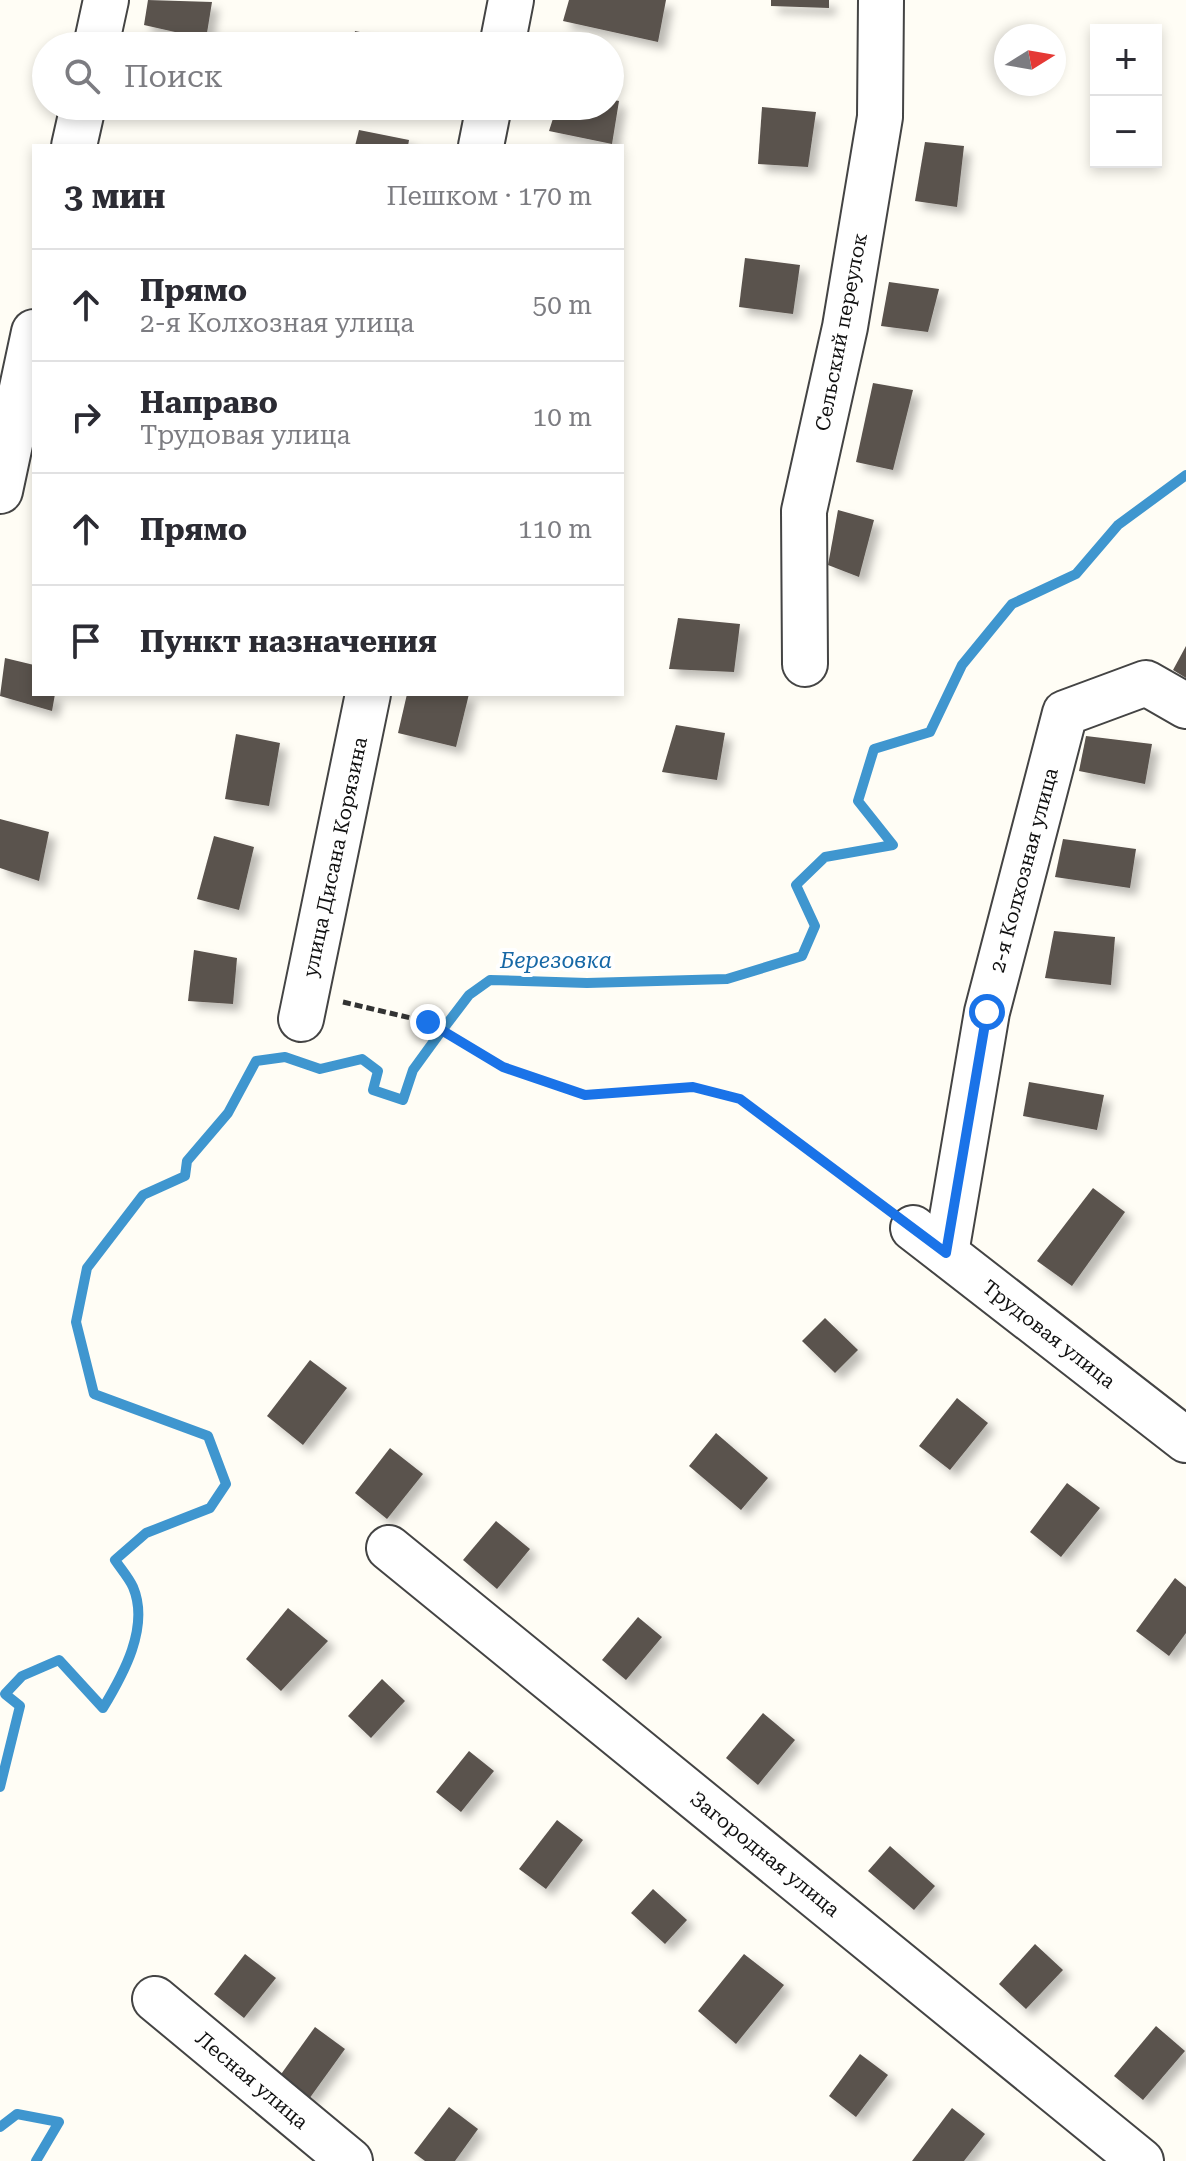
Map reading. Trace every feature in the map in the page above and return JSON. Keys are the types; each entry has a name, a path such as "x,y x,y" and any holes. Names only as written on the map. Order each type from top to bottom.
{"street":[{"path":"99,32 106,0"},
{"path":"505,32 511,0"},
{"name":"Сельский переулок","path":"805,664 804,511 845,327 880,117 881,0"},
{"path":"74,144 80,120"},
{"path":"481,144 486,120"},
{"path":"0,491 32,341"},
{"name":"2-я Колхозная улица","path":"929,1240 1065,713 1146,683 1186,706"},
{"name":"улица Дисана Корязина","path":"304,1007 368,696"},
{"name":"Трудовая улица","path":"929,1240 1186,1440"},
{"name":"Загородная улица","path":"389,1548 1141,2161"},
{"name":"Лесная улица","path":"155,1999 350,2161"}],"path":[{"path":"304,1007 428,1022 503,1067 585,1095 693,1087 740,1099 929,1240"}],"building":[{"path":"148,0 212,2 207,32 175,32 144,25"},
{"path":"569,0 666,0 658,42 624,32 563,21"},
{"path":"771,0 829,0 829,8 771,6"},
{"path":"762,107 816,112 808,167 758,164"},
{"path":"553,120 616,120 612,144 549,131"},
{"path":"359,130 409,140 408,144 356,144"},
{"path":"925,142 964,146 957,207 915,201"},
{"path":"745,258 800,265 793,314 739,307"},
{"path":"889,282 939,289 928,332 881,326"},
{"path":"873,383 913,390 893,470 856,462"},
{"path":"838,510 874,520 859,577 828,565"},
{"path":"678,618 740,624 734,672 669,669"},
{"path":"1186,646 1186,678 1173,670"},
{"path":"5,658 32,665 32,696 55,696 52,711 0,696"},
{"path":"407,696 469,696 456,747 398,733"},
{"path":"676,725 725,733 717,780 662,772"},
{"path":"236,734 280,743 269,806 225,799"},
{"path":"1086,736 1152,744 1145,784 1079,771"},
{"path":"0,819 49,832 39,881 0,868"},
{"path":"214,836 254,847 239,910 197,899"},
{"path":"1063,839 1136,849 1130,888 1055,877"},
{"path":"1054,931 1115,937 1111,985 1045,978"},
{"path":"194,950 237,958 233,1004 188,1001"},
{"path":"1029,1082 1104,1095 1097,1130 1023,1116"},
{"path":"1093,1188 1125,1212 1072,1286 1037,1261"},
{"path":"825,1318 858,1350 835,1373 802,1341"},
{"path":"310,1360 347,1388 303,1445 267,1416"},
{"path":"957,1398 988,1423 950,1470 919,1446"},
{"path":"716,1433 768,1478 741,1510 689,1466"},
{"path":"390,1448 423,1474 387,1519 355,1493"},
{"path":"1067,1483 1100,1508 1061,1557 1030,1532"},
{"path":"496,1521 530,1549 497,1589 463,1560"},
{"path":"1175,1578 1186,1587 1186,1633 1169,1656 1136,1631"},
{"path":"288,1608 328,1641 281,1691 246,1659"},
{"path":"638,1617 662,1637 626,1680 602,1660"},
{"path":"382,1679 405,1701 371,1738 348,1716"},
{"path":"763,1713 795,1740 758,1785 726,1758"},
{"path":"469,1751 494,1771 461,1812 436,1792"},
{"path":"557,1820 583,1840 546,1889 519,1869"},
{"path":"890,1846 935,1886 914,1910 868,1871"},
{"path":"653,1889 687,1920 665,1944 631,1913"},
{"path":"1035,1944 1063,1970 1026,2009 999,1984"},
{"path":"245,1954 276,1978 244,2018 214,1994"},
{"path":"744,1954 784,1985 736,2044 698,2011"},
{"path":"1156,2026 1185,2051 1143,2100 1114,2076"},
{"path":"315,2027 345,2049 309,2099 279,2077"},
{"path":"860,2054 888,2075 856,2117 829,2096"},
{"path":"449,2107 478,2129 455,2161 425,2161 414,2153"},
{"path":"952,2108 985,2134 964,2161 912,2161"}],"waterway":[{"name":"Березовка","path":"0,1787 20,1706 5,1694 22,1676 59,1660 103,1708 126,1666 138,1618 133,1587 115,1560 146,1533 210,1508 226,1484 208,1436 94,1394 76,1322 87,1268 143,1195 185,1176 187,1161 228,1113 256,1061 285,1057 320,1069 362,1059 378,1071 373,1090 403,1100 413,1070 469,995 490,980 587,983 727,979 802,956 815,926 796,885 825,857 893,845 858,801 874,749 930,732 962,665 1012,604 1076,574 1118,525 1186,475"},
{"name":"Березовка","path":"0,2127 17,2114 59,2122 36,2161"}],"route":[{"path":"428,1022 503,1067 585,1095 693,1087 740,1099 946,1253 987,1012"}]}
